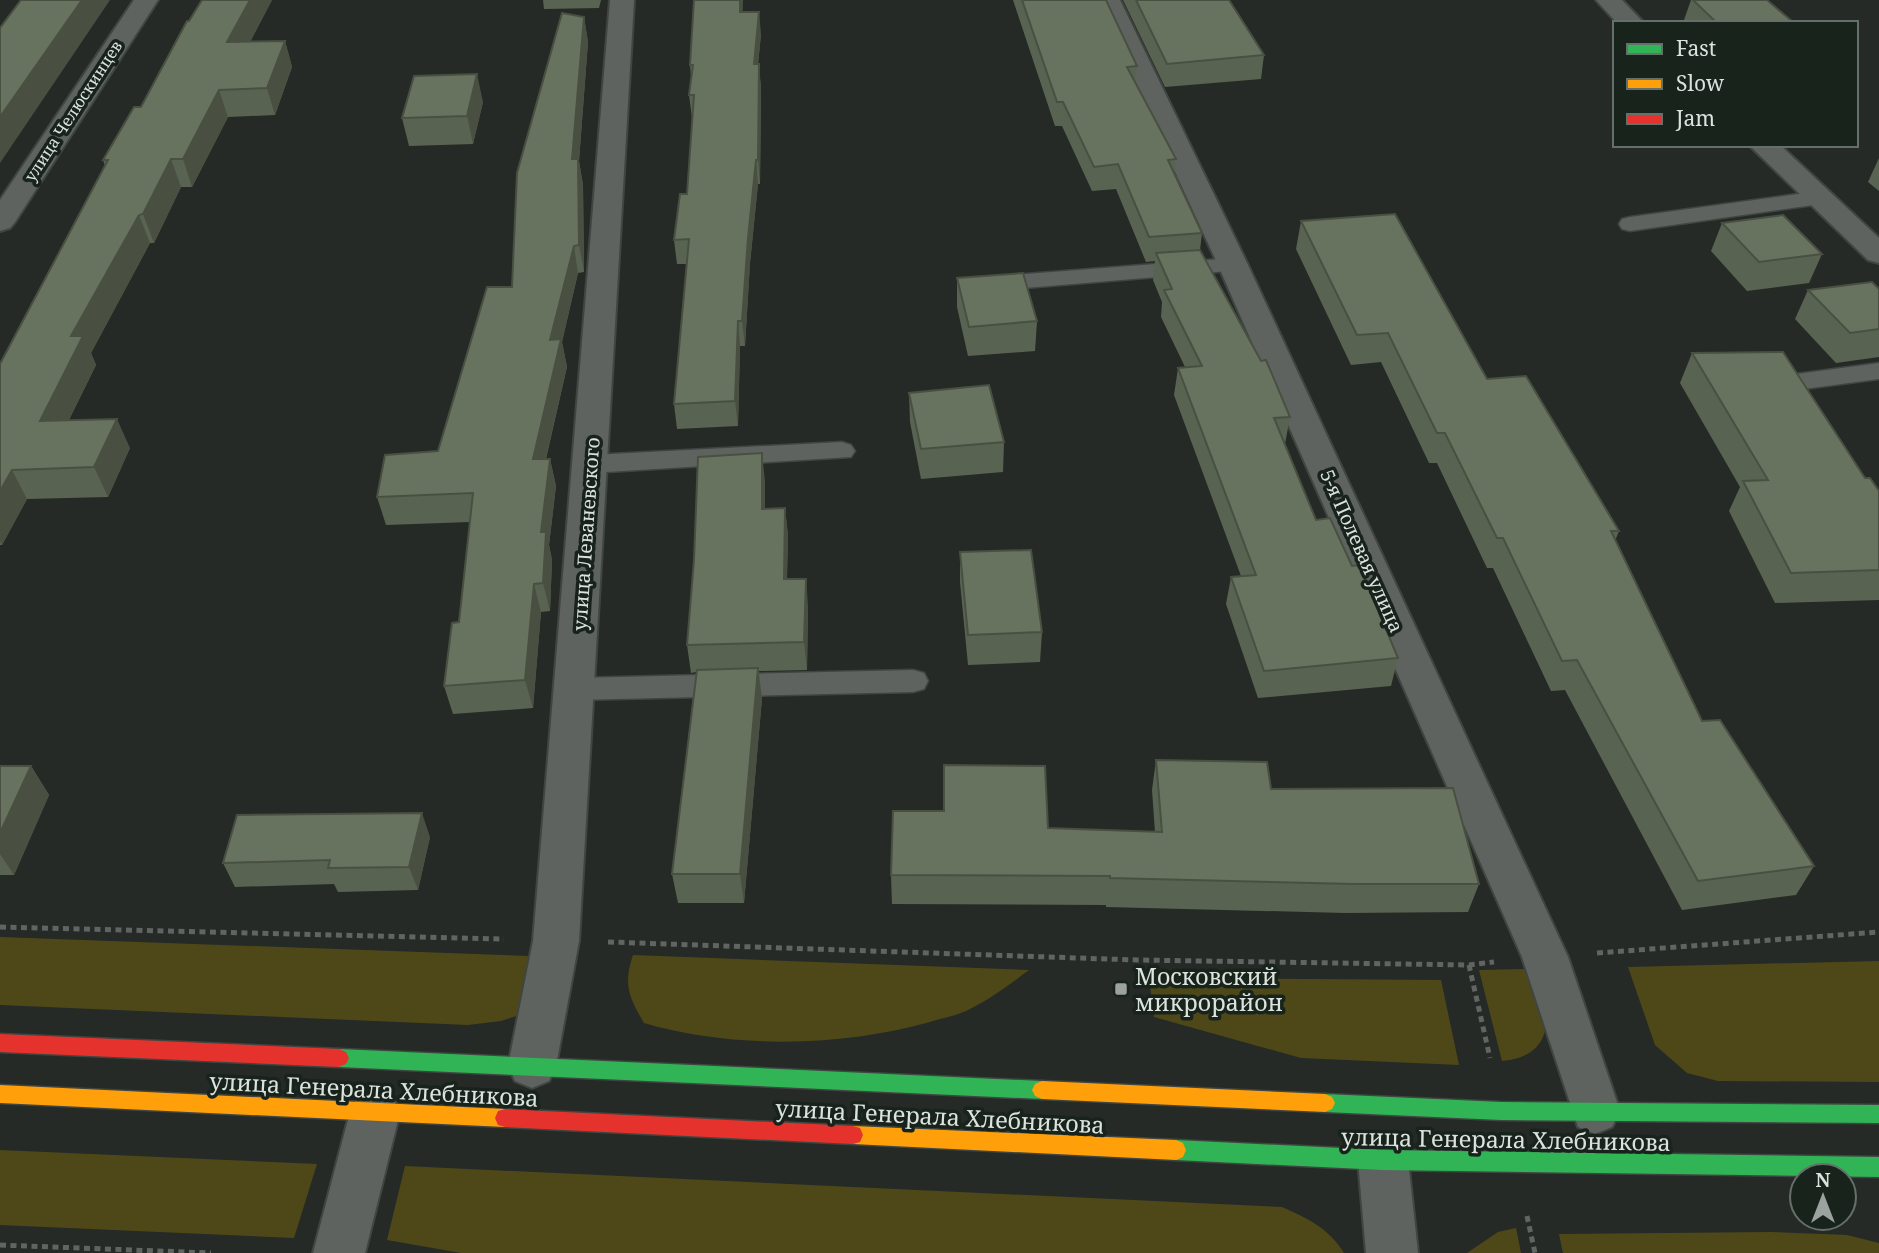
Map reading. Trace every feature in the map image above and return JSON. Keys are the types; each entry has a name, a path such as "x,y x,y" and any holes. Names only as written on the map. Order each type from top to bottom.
{"main road":[{"name":"улица Генерала Хлебникова","path":"0,1044 1489,1110 1879,1114"},
{"name":"улица Генерала Хлебникова","path":"0,1094 1382,1160 1879,1167"}],"street":[{"name":"улица Челюскинцев","path":"0,222 146,0"},
{"name":"улица Леваневского","path":"532,1066 556,941 622,0"},
{"name":"5-я Полевая улица","path":"1108,0 1233,265 1545,957 1595,1111"},
{"path":"1608,0 1630,21"},
{"path":"1765,147 1873,242"},
{"path":"339,1253 375,1112"},
{"path":"1382,1160 1392,1253"}],"lane":[{"path":"1630,224 1820,198"},
{"path":"1012,282 1233,265"},
{"path":"1789,383 1879,370"},
{"path":"591,464 842,451"},
{"path":"575,689 913,681"}],"path":[{"path":"0,927 556,941 1137,960 1469,965 1879,932"},
{"path":"0,1245 211,1253"}],"shaded area":[{"path":"0,937 559,957 531,1011 501,1021 468,1025 0,1005"},
{"path":"633,955 1029,970 974,1007 930,1022 896,1030 824,1040 750,1041 713,1037 644,1023 629,990 628,975"},
{"path":"1879,961 1879,1082 1718,1081 1687,1073 1655,1045 1628,967"},
{"path":"1531,969 1545,1013 1544,1033 1537,1047 1531,1052 1502,1061 1479,970"},
{"path":"1149,978 1441,980 1459,1065 1301,1058 1154,1017"},
{"path":"0,1150 317,1164 294,1238 0,1225"},
{"path":"405,1166 1282,1207 1317,1225 1344,1253 461,1253 387,1240"},
{"path":"1516,1228 1521,1253 1467,1253 1498,1232"},
{"path":"1771,1232 1847,1235 1879,1243 1879,1253 1563,1253 1559,1234"}],"building":[{"path":"21,0 82,0 0,117 0,28"},
{"path":"202,0 250,0 227,42 285,41 267,88 219,90 183,159 171,159 143,214 139,215 71,336 83,336 40,421 117,419 94,467 12,470 0,491 0,364 108,160 103,160 134,107 141,107 187,21"},
{"path":"694,0 740,0 740,12 759,12 754,64 759,64 758,160 748,238 742,321 738,321 735,401 674,404 689,239 674,240 680,194 687,194 694,95 689,95 693,65 690,65"},
{"path":"1022,0 1106,0 1137,66 1127,67 1176,159 1168,160 1202,233 1149,237 1118,164 1094,167 1063,102 1057,102"},
{"path":"1136,0 1229,0 1264,55 1167,64"},
{"path":"1693,0 1767,0 1792,21 1715,21"},
{"path":"562,13 584,17 572,159 578,159 579,245 574,246 550,340 561,339 533,459 550,459 541,532 546,532 543,583 534,584 525,680 444,686 452,623 459,622 473,493 377,497 385,455 438,451 487,287 512,287 517,173"},
{"path":"477,74 467,116 402,118 414,76"},
{"path":"1395,214 1487,379 1526,376 1619,531 1611,531 1702,721 1720,720 1814,866 1698,881 1577,660 1562,661 1503,538 1497,538 1445,433 1437,433 1388,333 1357,335 1301,221"},
{"path":"1783,215 1822,254 1759,262 1722,223"},
{"path":"1200,250 1261,361 1266,360 1290,417 1274,418 1316,520 1330,518 1352,566 1359,565 1398,658 1264,671 1231,577 1256,575 1178,368 1202,366 1164,290 1172,289 1156,253"},
{"path":"1023,273 1037,321 969,327 957,278"},
{"path":"1872,282 1879,289 1879,329 1850,333 1808,290"},
{"path":"1783,352 1865,478 1870,478 1879,491 1879,570 1791,573 1743,481 1768,480 1692,353"},
{"path":"989,385 1004,442 921,449 909,393"},
{"path":"762,453 762,509 785,508 784,579 806,579 804,642 687,645 698,457"},
{"path":"1031,550 1042,632 968,635 960,552"},
{"path":"758,668 740,874 672,874 697,670"},
{"path":"1156,760 1267,762 1271,789 1453,788 1479,884 1354,884 1110,876 891,875 893,811 944,811 944,765 1045,766 1048,828 1162,832"},
{"path":"0,766 31,766 0,833"},
{"path":"422,813 409,867 328,868 330,860 223,863 237,815"}],"traffic: fast":[{"path":"339,1058 1042,1090"},
{"path":"1325,1103 1501,1111 1879,1114"},
{"path":"1176,1150 1383,1160 1879,1167"}],"traffic: slow":[{"path":"1042,1090 1325,1103"},
{"path":"0,1094 505,1118"},
{"path":"853,1135 1176,1150"}],"traffic: jam":[{"path":"0,1043 339,1058"},
{"path":"505,1118 853,1135"}],"place":[{"name":"Московский микрорайон","path":"1121,989"}]}
